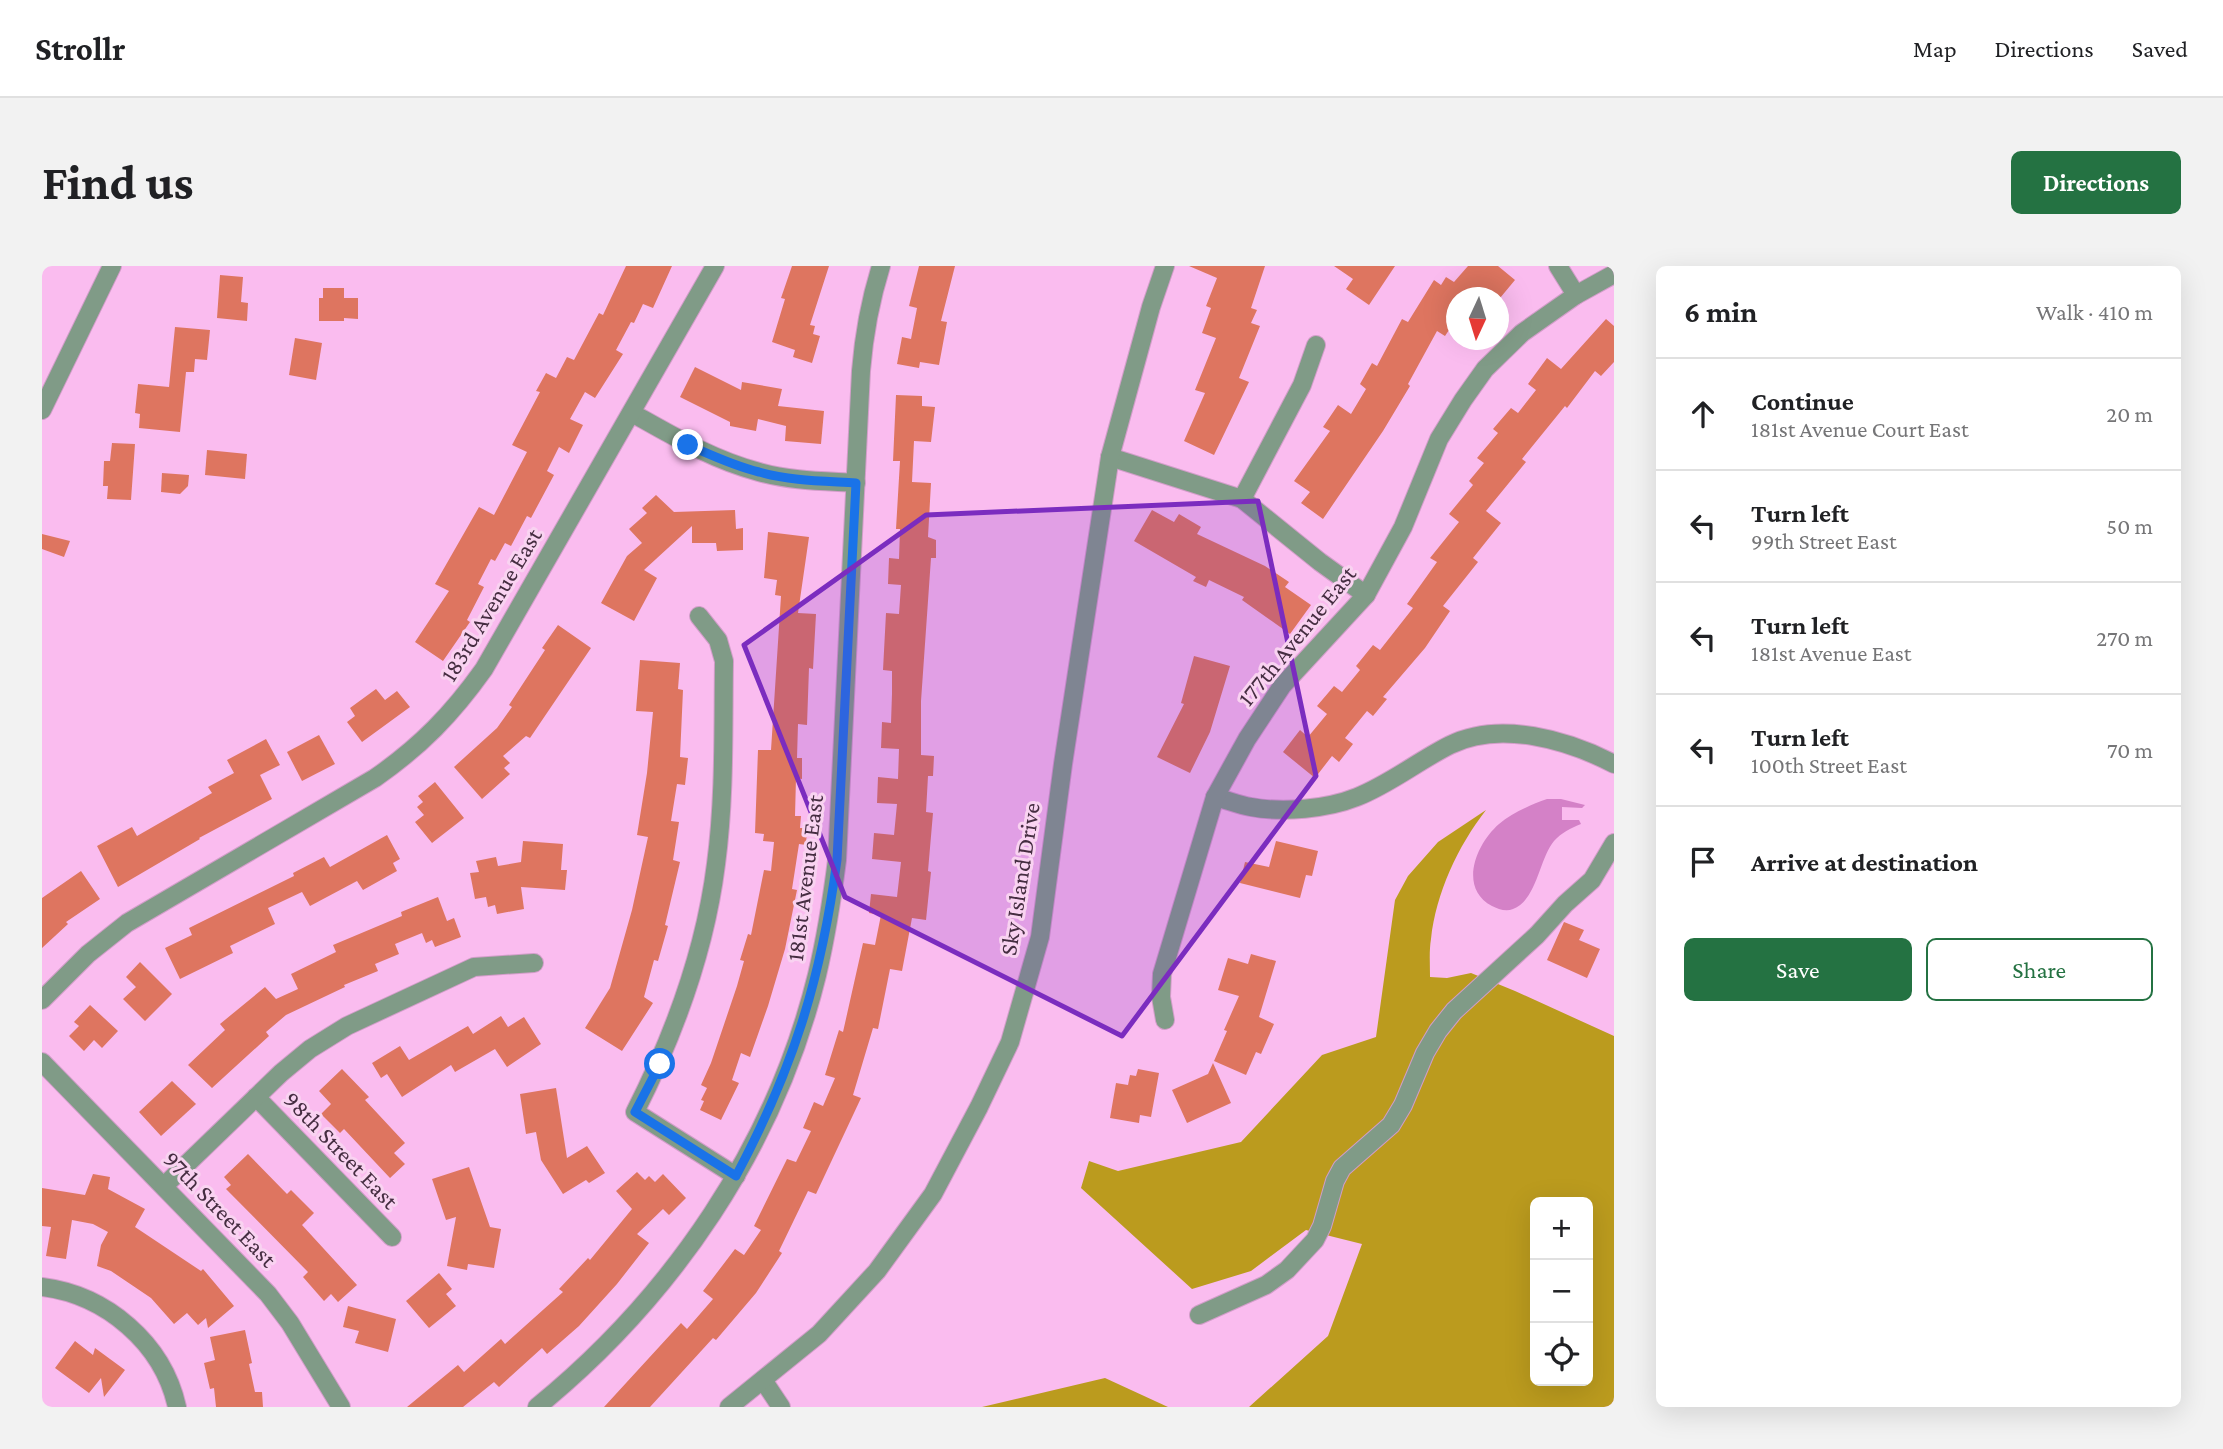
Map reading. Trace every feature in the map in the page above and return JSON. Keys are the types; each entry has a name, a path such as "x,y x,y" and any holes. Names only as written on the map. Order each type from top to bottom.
{"street":[{"path":"42,410 112,266"},
{"name":"183rd Avenue East","path":"42,1000 88,954 127,923 375,778 436,729 484,669 715,266"},
{"name":"181st Avenue East","path":"537,1407 604,1348 644,1306 683,1257 736,1176 763,1125 803,1026 830,915 837,860 863,339 881,266"},
{"name":"Sky Island Drive","path":"729,1407 819,1334 877,1271 925,1205 979,1107 1010,1042 1040,937 1063,764 1110,457 1151,307 1165,266"},
{"path":"1558,266 1576,295"},
{"name":"177th Avenue East","path":"1165,1020 1161,997 1162,974 1216,797 1247,739 1282,686 1366,595 1403,527 1439,439 1485,369 1522,333 1576,295 1614,274"},
{"path":"1242,499 1302,385 1316,345"},
{"path":"632,413 688,445 761,473 796,479 856,483"},
{"path":"1110,457 1242,499 1366,595"},
{"path":"699,616 718,640 724,661 721,812 717,863 710,906 693,975 660,1064 635,1112 736,1176"},
{"path":"1216,797 1252,807 1284,809 1319,806 1356,797 1395,778 1452,744 1486,735 1521,735 1554,740 1584,748 1614,764"},
{"path":"1199,1315 1266,1285 1287,1270 1315,1240 1342,1168 1391,1125 1438,1031 1454,1011 1592,880 1614,843"},
{"path":"164,1186 310,1049 347,1026 474,967 534,963"},
{"name":"97th Street East","path":"42,1062 268,1294 290,1323 341,1407"},
{"name":"98th Street East","path":"256,1097 391,1237"},
{"path":"42,1287 77,1295 98,1304 124,1322 147,1345 158,1362 169,1382 177,1407"},
{"path":"763,1380 781,1407"}],"highlighted area":[{"path":"1258,501 1316,776 1122,1036 845,897 744,645 926,515"}],"shaded area":[{"path":"1547,799 1561,799 1585,805 1582,808 1562,807 1562,820 1579,820 1581,824 1554,841 1533,888 1521,904 1508,910 1492,906 1482,898 1473,877 1474,866 1483,843 1504,820"},
{"path":"1486,810 1466,839 1443,887 1431,939 1430,977 1447,978 1471,973 1614,1036 1614,1407 1249,1407 1328,1336 1362,1244 1306,1230 1251,1271 1192,1289 1081,1188 1089,1161 1118,1171 1241,1142 1322,1055 1376,1037 1395,900 1408,876 1438,842"},
{"path":"1105,1378 1168,1407 982,1407"}],"building":[{"path":"626,266 672,266 653,308 643,304 634,323 631,322 616,350 623,354 595,398 585,392 570,419 583,425 569,453 559,447 547,471 554,475 531,518 527,516 511,546 505,543 495,561 491,559 478,584 484,587 467,620 470,622 443,661 415,642 449,591 435,584 479,507 494,515 527,452 512,445 540,392 536,391 546,373 556,378 567,357 574,360 599,313 603,315"},
{"path":"792,266 829,266 810,325 815,326 813,334 820,336 812,363 793,357 795,350 772,342 785,299 781,298"},
{"path":"919,266 955,266 941,321 947,322 939,365 920,362 919,368 897,364 902,337 911,339 917,308 909,306"},
{"path":"1189,266 1265,266 1251,308 1257,310 1251,323 1260,326 1239,378 1249,382 1214,455 1184,441 1205,393 1195,390 1216,338 1202,333 1211,308 1206,306 1217,278"},
{"path":"1334,266 1395,266 1369,305 1346,289 1353,279"},
{"path":"1468,266 1498,266 1515,280 1509,287 1446,287 1446,334 1437,331 1408,384 1410,386 1383,431 1323,519 1301,503 1310,492 1294,481 1330,431 1323,427 1338,405 1351,414 1366,389 1360,384 1372,363 1377,366 1402,319 1408,322 1434,280 1441,285 1446,277 1454,282"},
{"path":"220,275 243,277 241,302 248,303 247,321 217,318"},
{"path":"323,288 344,288 344,298 358,298 358,319 319,321 319,298 323,298"},
{"path":"1606,319 1614,326 1614,362 1601,376 1595,371 1522,459 1526,462 1486,511 1501,523 1473,558 1478,562 1443,606 1450,611 1425,648 1383,697 1387,699 1373,716 1367,711 1345,738 1353,744 1339,762 1332,756 1315,778 1283,752 1300,730 1308,737 1327,714 1317,706 1334,686 1342,692 1360,670 1356,666 1373,645 1380,650 1413,608 1407,604 1437,562 1430,558 1459,522 1449,514 1473,485 1469,481 1484,463 1477,458 1498,433 1493,429 1511,408 1518,413 1536,390 1528,384 1547,358 1561,369"},
{"path":"175,327 210,330 207,360 195,359 194,372 186,372 180,432 139,428 140,414 135,413 138,384 169,387"},
{"path":"295,338 322,343 316,380 289,375"},
{"path":"695,367 741,390 742,382 782,389 778,406 824,411 821,444 785,441 786,426 758,419 756,431 730,426 730,422 680,397"},
{"path":"896,395 922,396 922,406 935,407 931,442 914,441 912,482 931,483 928,537 936,540 936,558 931,558 921,701 921,755 934,756 933,776 928,776 926,812 933,813 926,920 912,918 902,971 890,969 878,1029 873,1028 853,1095 861,1098 816,1194 808,1191 779,1251 782,1253 756,1293 716,1340 713,1338 650,1407 604,1407 681,1323 687,1329 713,1299 703,1291 735,1249 744,1255 761,1230 754,1226 787,1159 796,1162 811,1131 803,1128 814,1102 823,1106 835,1078 825,1075 839,1030 843,1032 863,943 875,945 881,915 869,913 871,894 897,897 901,862 872,859 874,833 894,835 897,804 877,803 878,777 898,779 899,749 881,748 882,722 891,723 892,671 883,670 886,613 899,614 901,585 888,584 889,558 899,559 900,529 896,529 900,461 893,461"},
{"path":"112,443 135,444 131,500 107,499 108,486 103,486 104,461 110,461"},
{"path":"207,450 247,454 245,479 205,475"},
{"path":"162,473 189,475 188,486 180,494 161,492"},
{"path":"656,495 674,512 735,510 736,529 743,528 743,550 717,551 716,543 692,543 692,526 644,570 657,578 634,621 601,603 627,556 642,543 629,529 647,513 642,508"},
{"path":"1152,510 1174,522 1179,514 1201,527 1197,534 1265,566 1289,582 1285,587 1311,605 1290,634 1242,600 1244,597 1209,580 1206,587 1193,581 1196,577 1134,541"},
{"path":"768,532 809,537 798,613 816,614 813,669 809,668 807,725 798,724 797,758 802,758 802,779 796,778 795,816 801,816 800,828 807,828 806,845 799,844 792,889 797,890 785,949 768,1006 750,1057 741,1053 732,1080 739,1083 721,1120 700,1110 707,1088 701,1085 737,986 744,961 740,960 748,934 751,935 764,870 771,871 774,842 763,841 764,834 755,833 758,750 771,750 781,596 775,595 777,580 764,578"},
{"path":"42,534 70,541 64,557 42,549"},
{"path":"558,625 591,648 530,738 526,736 503,756 510,763 504,768 510,774 482,799 454,767 497,728 512,707 509,705"},
{"path":"1194,656 1230,666 1210,732 1190,773 1157,757 1184,704 1181,703"},
{"path":"640,660 680,663 678,689 683,690 680,757 688,758 685,785 677,784 671,821 679,822 673,860 680,862 665,925 668,926 658,961 654,960 644,997 653,1003 622,1051 585,1028 610,988 632,910 648,837 637,835 653,712 636,711"},
{"path":"376,689 385,700 397,691 410,707 362,742 347,722 355,716 350,708"},
{"path":"319,735 335,764 302,781 287,752"},
{"path":"266,739 280,765 260,775 272,799 199,838 118,887 97,846 132,827 137,836 212,793 208,787 234,773 227,760"},
{"path":"435,782 464,818 432,843 415,822 424,815 417,807 423,802 418,796"},
{"path":"387,835 400,859 393,863 397,871 363,890 357,881 310,906 302,892 268,908 275,924 230,946 233,953 180,979 165,948 192,935 189,928 294,876 293,873 324,857 330,867"},
{"path":"523,841 563,844 561,870 567,870 565,890 521,887 524,909 497,914 495,905 488,907 486,897 475,899 470,873 479,872 476,861 496,857 498,866 521,862"},
{"path":"1276,841 1318,851 1312,876 1306,875 1300,898 1240,883 1245,862 1269,867"},
{"path":"81,871 100,899 66,922 68,924 42,948 42,898"},
{"path":"438,897 447,921 454,918 461,937 435,947 432,940 426,943 422,933 395,944 399,954 375,964 378,971 286,1015 266,1032 269,1036 212,1088 188,1065 225,1030 220,1024 265,987 276,999 298,989 291,974 336,952 333,945 402,916 401,912"},
{"path":"1564,922 1584,930 1579,940 1600,949 1587,978 1547,960"},
{"path":"1251,954 1276,961 1259,1017 1274,1024 1261,1054 1256,1052 1246,1075 1214,1061 1239,996 1218,990 1228,958 1248,964"},
{"path":"140,962 172,994 145,1021 123,999 136,987 126,977"},
{"path":"90,1005 118,1031 102,1048 94,1040 84,1051 69,1036 79,1026 74,1022"},
{"path":"501,1016 508,1027 524,1017 541,1044 507,1067 495,1049 455,1072 451,1065 402,1097 387,1074 381,1078 372,1063 400,1046 409,1060 468,1026 473,1034"},
{"path":"1213,1063 1231,1103 1187,1123 1172,1090 1208,1074"},
{"path":"342,1069 369,1097 365,1100 405,1143 394,1153 405,1164 390,1178 344,1129 340,1133 321,1114 331,1104 319,1091"},
{"path":"1138,1069 1159,1073 1151,1117 1140,1115 1139,1123 1110,1118 1116,1083 1128,1085 1130,1075 1136,1076"},
{"path":"172,1081 196,1104 161,1136 139,1112"},
{"path":"556,1088 567,1158 587,1146 605,1173 589,1183 586,1180 563,1194 541,1160 536,1132 526,1134 520,1094"},
{"path":"248,1154 287,1194 291,1190 314,1213 302,1225 357,1285 338,1302 331,1294 324,1301 303,1277 308,1272 226,1189 231,1185 224,1177"},
{"path":"469,1167 490,1227 501,1229 494,1268 468,1264 467,1270 447,1266 456,1217 446,1220 432,1179"},
{"path":"637,1172 645,1180 649,1176 655,1182 663,1174 686,1198 669,1215 663,1209 637,1234 649,1243 579,1326 547,1354 542,1348 499,1387 494,1382 463,1407 407,1407 458,1365 464,1372 501,1339 505,1344 563,1292 559,1289 588,1258 590,1260 632,1209 616,1191"},
{"path":"93,1174 110,1177 108,1189 145,1209 135,1227 201,1271 203,1269 234,1306 208,1328 206,1318 198,1325 187,1313 174,1324 151,1298 111,1271 97,1266 101,1245 108,1232 93,1224 72,1220 66,1259 46,1256 51,1227 42,1226 42,1188 85,1195"},
{"path":"439,1273 452,1289 446,1294 456,1306 429,1328 406,1301"},
{"path":"348,1306 396,1319 388,1352 355,1343 359,1331 343,1327"},
{"path":"245,1330 255,1392 262,1392 263,1407 216,1407 214,1388 210,1389 204,1363 215,1360 210,1337"},
{"path":"75,1341 93,1355 95,1348 125,1370 104,1397 101,1378 89,1393 55,1368"}],"route":[{"path":"660,1064 635,1112 736,1176 763,1125 803,1026 830,915 837,860 856,483 796,479 761,473 688,445"}]}
